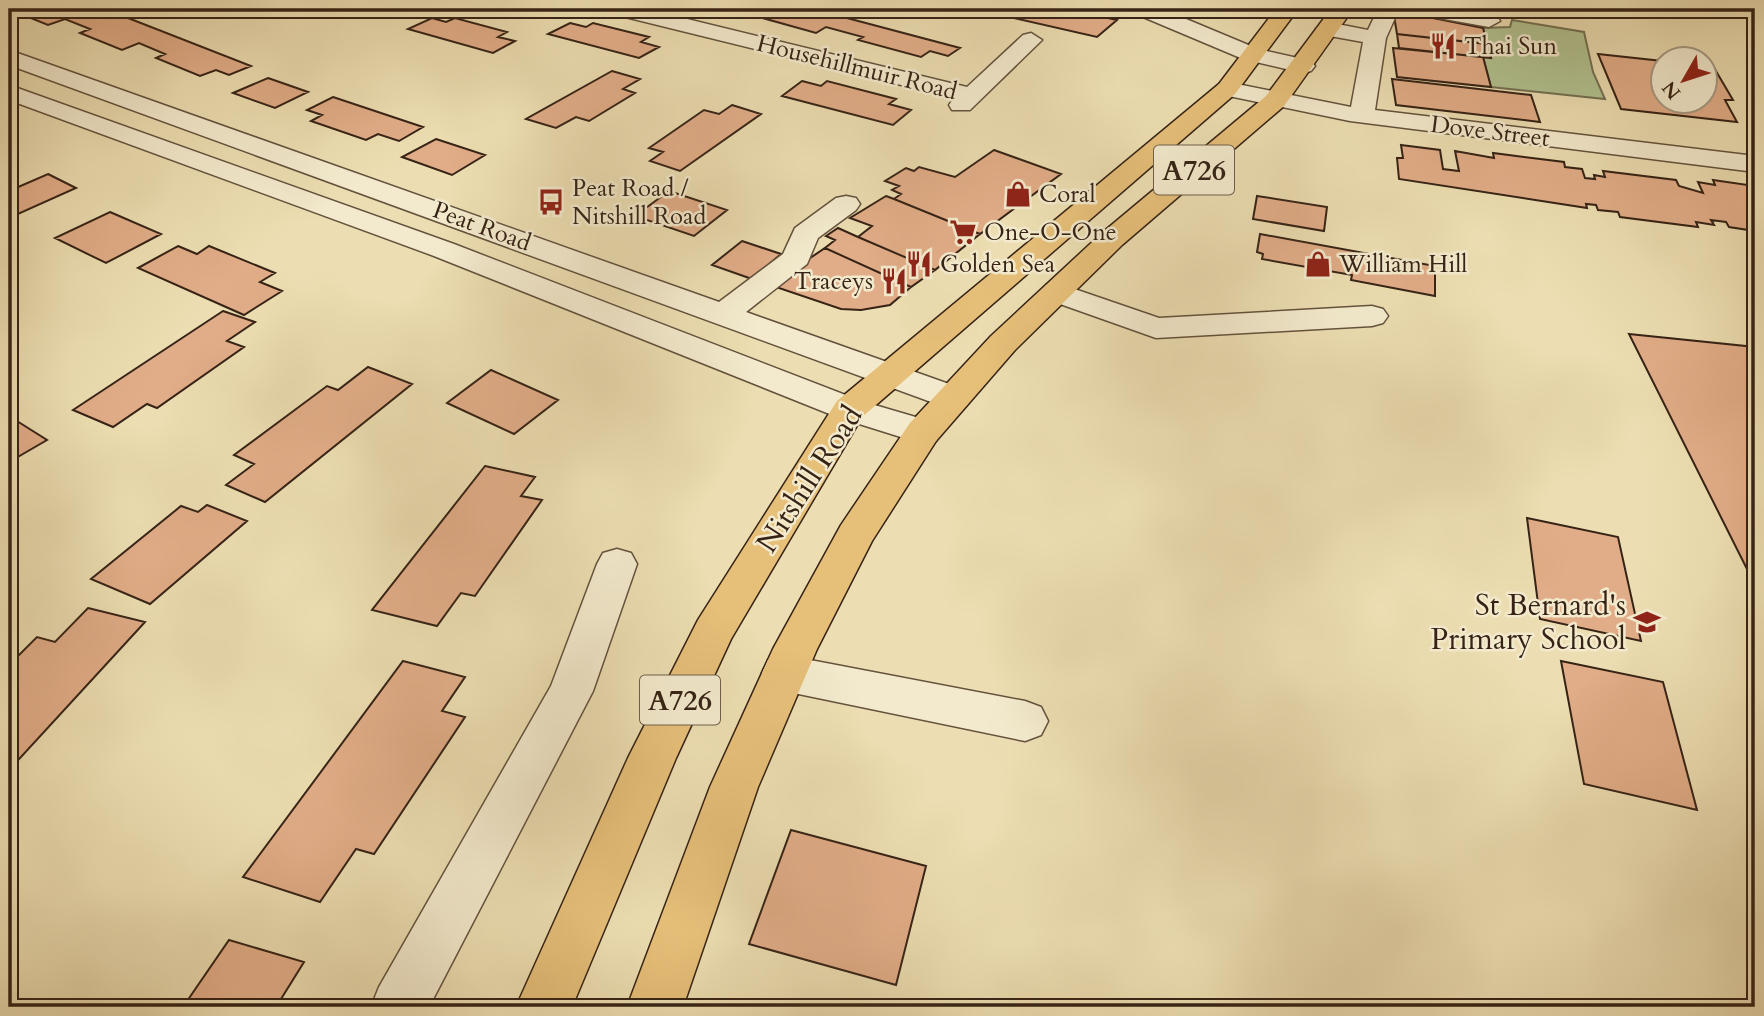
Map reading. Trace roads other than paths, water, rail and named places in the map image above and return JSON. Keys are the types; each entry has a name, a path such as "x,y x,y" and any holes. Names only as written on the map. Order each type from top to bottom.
{"main road":[{"name":"Nitshill Road","path":"544,1007 652,758 713,632 849,410 889,373 1227,89 1287,9"},
{"name":"A726","path":"655,1007 734,787 784,673 855,535 923,432 1003,343 1112,239 1275,101 1342,9"}],"street":[{"name":"Househillmuir Road","path":"621,9 966,100 1031,40"},
{"path":"1144,9 1251,54 1303,66"},
{"path":"1362,115 1375,38 1388,9"},
{"path":"1422,9 1489,21"},
{"path":"1327,29 1375,38"},
{"name":"Peat Road","path":"9,57 725,313 954,398"},
{"name":"Dove Street","path":"1227,89 1275,101 1362,115 1755,164"},
{"name":"Peat Road","path":"9,92 444,250 849,410 923,432"},
{"path":"9,120 43,106"},
{"path":"725,313 796,258 805,234 846,204"},
{"path":"1057,292 1156,328 1373,316"},
{"path":"399,1007 570,691 617,564"},
{"path":"784,673 1025,721"}],"place":[{"name":"Thai Sun","path":"1443,46"},
{"name":"Coral","path":"1018,194"},
{"name":"Peat Road / Nitshill Road","path":"551,202"},
{"name":"One-O-One","path":"963,232"},
{"name":"Golden Sea","path":"919,264"},
{"name":"William Hill","path":"1318,264"},
{"name":"Traceys","path":"894,281"},
{"name":"St Bernard's Primary School","path":"1647,622"}]}
